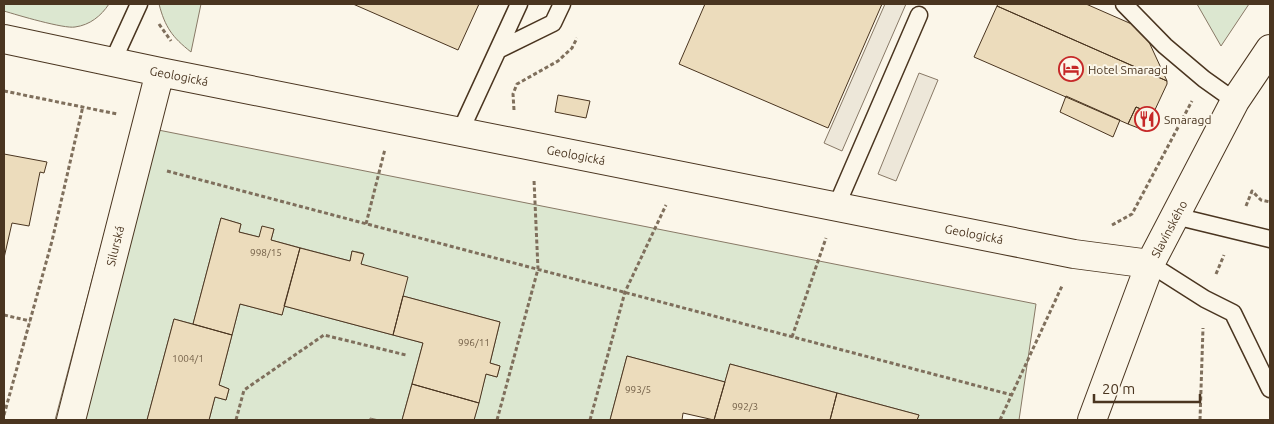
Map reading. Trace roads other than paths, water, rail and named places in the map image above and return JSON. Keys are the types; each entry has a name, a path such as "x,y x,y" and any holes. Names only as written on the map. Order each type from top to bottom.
{"street":[{"name":"Geologická","path":"4,39 112,63 1074,254 1150,264"},
{"name":"Slavínského","path":"1092,420 1150,264 1235,101 1270,49"},
{"name":"Silurská","path":"71,420 160,72"}],"lane":[{"path":"112,63 139,4"},
{"path":"460,132 519,4"},
{"path":"498,50 553,23 562,4"},
{"path":"1124,4 1165,46 1204,79 1235,101"},
{"path":"836,207 919,15"},
{"path":"1175,216 1270,239"},
{"path":"1150,264 1205,299 1233,313 1270,388"}],"place":[{"name":"Hotel Smaragd","path":"1071,69"},
{"name":"Smaragd","path":"1147,119"}]}
